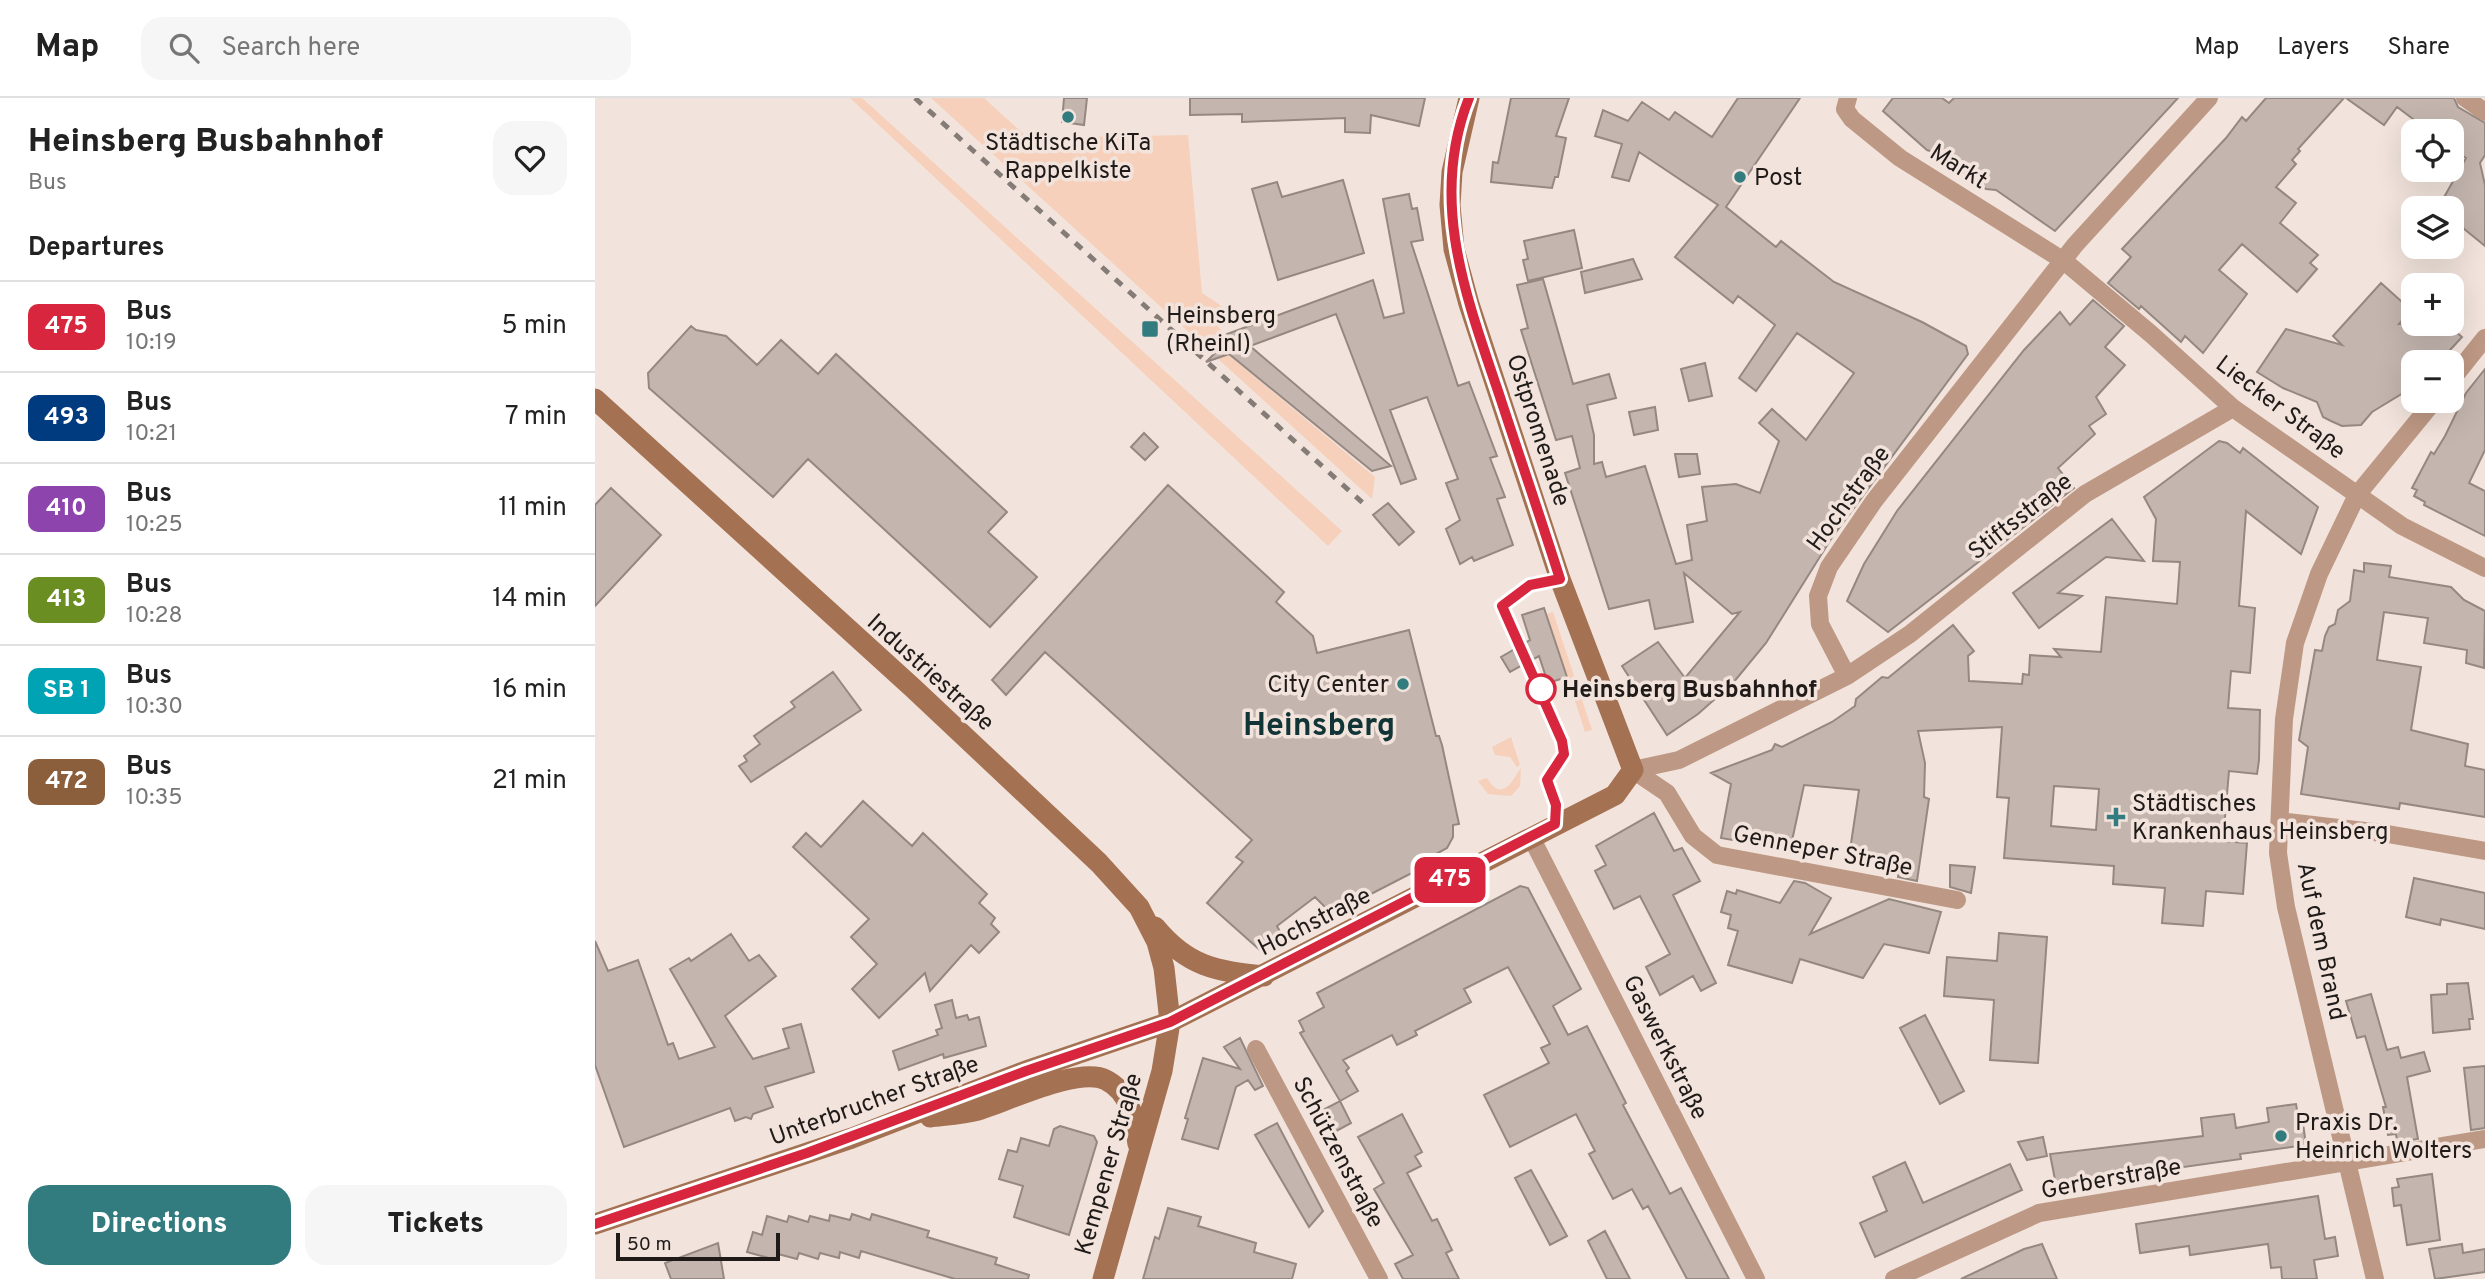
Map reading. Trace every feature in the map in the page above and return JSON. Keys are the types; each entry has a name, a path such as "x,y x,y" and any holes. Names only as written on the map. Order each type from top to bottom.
{"street":[{"name":"Ostpromenade","path":"1469,98 1452,172 1450,205 1454,249 1469,304 1560,579 1633,770"},
{"name":"Markt","path":"1848,98 1845,109 1852,120 1900,158 2063,261"},
{"name":"Hochstraße","path":"1847,676 1820,624 1818,596 1829,567 1979,352 2209,98"},
{"path":"2465,98 2485,112"},
{"name":"Liecker Straße","path":"2063,261 2151,334 2232,408 2402,526 2485,569"},
{"path":"2464,364 2485,338"},
{"name":"Industriestraße","path":"595,399 921,695 1099,863 1139,906 1157,942 1164,968 1170,1022"},
{"name":"Stiftsstraße","path":"1847,676 1910,634 2085,494 2232,408"},
{"name":"Auf dem Brand","path":"2375,1279 2286,907 2278,853 2284,719 2295,643 2319,575 2357,495 2424,413"},
{"path":"1633,770 1679,760 1847,676"},
{"name":"Hochstraße","path":"1170,1022 1615,795 1633,770"},
{"name":"Genneper Straße","path":"1633,770 1667,793 1693,836 1717,855 1957,900"},
{"path":"2280,821 2382,833 2485,851"},
{"name":"Gaswerkstraße","path":"1531,837 1756,1279"},
{"path":"1139,906 1175,949 1193,961 1216,971 1264,976"},
{"name":"Unterbrucher Straße","path":"595,1224 893,1123 1026,1071 1170,1022"},
{"name":"Kempener Straße","path":"1103,1279 1162,1071 1170,1022"},
{"name":"Schützenstraße","path":"1256,1049 1379,1279"},
{"path":"893,1123 975,1110 1082,1076 1104,1078 1126,1097 1134,1117 1139,1152"},
{"name":"Gerberstraße","path":"1895,1279 2039,1213 2485,1139"}],"shaded area":[{"path":"850,98 862,98 1342,531 1328,546"},
{"path":"931,98 984,98 1028,138 1188,135 1202,293 1223,307 1206,311 1227,338 1219,347 1375,477 1372,499"},
{"path":"1553,612 1592,730 1585,732 1547,614"},
{"path":"1511,737 1520,765 1517,767 1510,757 1495,755 1492,747"},
{"path":"1521,768 1520,786 1511,796 1488,794 1478,781 1487,778 1493,786 1503,789"}],"building":[{"path":"1064,98 1087,98 1084,125 1062,122"},
{"path":"1190,98 1425,98 1419,126 1371,115 1370,133 1345,132 1345,118 1242,122 1242,114 1190,115"},
{"path":"1511,98 1569,98 1556,136 1566,138 1558,177 1555,177 1552,188 1491,182 1493,162 1498,163"},
{"path":"1738,98 1800,98 1726,207 1776,247 1781,241 1834,282 1922,322 1966,346 1968,354 1831,539 1766,643 1733,683 1698,714 1667,735 1622,666 1658,642 1685,678 1740,612 1732,614 1684,573 1693,622 1655,629 1649,600 1609,609 1565,473 1580,468 1572,436 1556,440 1521,330 1528,328 1517,285 1543,279 1573,384 1609,374 1616,398 1587,405 1594,435 1594,464 1602,462 1606,477 1645,466 1676,564 1692,560 1687,525 1707,521 1702,487 1736,484 1760,493 1779,441 1759,423 1772,409 1806,440 1854,373 1797,333 1756,391 1739,378 1775,325 1738,296 1733,303 1675,257 1718,205 1639,152 1629,181 1612,177 1622,144 1595,136 1603,110 1628,121 1642,102 1669,120 1675,112 1712,137"},
{"path":"1893,98 1942,98 1949,103 1954,98 2178,98 2055,231 1996,190 1986,189 1936,153 1927,150 1883,111"},
{"path":"2266,98 2344,98 2298,149 2300,151 2292,160 2296,164 2276,187 2296,203 2280,223 2318,255 2310,263 2317,269 2297,292 2242,244 2219,270 2247,294 2203,353 2185,336 2181,342 2141,306 2139,309 2108,283 2131,257 2122,249 2226,138 2242,117 2246,121"},
{"path":"2346,98 2454,98 2458,107 2485,123 2485,155 2480,163 2485,185 2485,246 2464,229 2464,196 2445,196 2453,182 2464,182 2464,119 2413,119 2397,107 2384,125"},
{"path":"1343,180 1364,253 1278,280 1252,189 1277,182 1282,197"},
{"path":"1409,194 1412,209 1417,208 1423,240 1411,242 1458,386 1469,382 1497,456 1490,458 1505,497 1497,499 1513,545 1474,561 1472,557 1460,564 1446,529 1460,520 1446,483 1458,479 1427,397 1390,410 1416,479 1401,484 1336,314 1250,346 1391,466 1372,471 1229,354 1206,362 1229,339 1227,334 1373,280 1384,318 1404,313 1383,199"},
{"path":"1574,230 1582,268 1528,281 1523,260 1528,259 1524,241"},
{"path":"1633,259 1642,279 1585,293 1581,272"},
{"path":"2381,283 2401,301 2401,336 2462,337 2450,350 2401,350 2401,394 2372,412 2361,425 2342,426 2323,417 2317,402 2283,388 2257,372 2286,329 2342,345 2333,336"},
{"path":"2093,300 2124,326 2105,347 2125,365 2096,397 2106,414 2089,426 2095,434 2058,468 2074,488 1888,632 1847,601 1864,564 1897,511 2024,350 2060,312 2070,325"},
{"path":"691,326 696,330 726,336 757,365 781,340 818,374 836,354 1007,512 988,532 1037,577 990,627 808,459 773,497 649,388 648,373"},
{"path":"1705,363 1712,396 1689,401 1681,369"},
{"path":"2485,369 2485,450 2469,483 2485,491 2485,536 2424,505 2425,502 2414,496 2417,490 2412,488 2456,413 2464,413 2466,393"},
{"path":"1655,407 1658,430 1634,435 1629,412"},
{"path":"1144,433 1158,447 1145,460 1131,447"},
{"path":"2219,441 2227,443 2240,453 2243,448 2318,507 2301,554 2246,511 2239,606 2255,608 2250,673 2231,671 2228,708 2260,710 2259,760 2257,774 2229,771 2223,841 2247,843 2243,894 2206,891 2203,926 2162,923 2165,888 2113,884 2114,866 2004,858 2009,798 1997,797 2002,727 1918,731 1925,763 1924,797 1929,799 1917,881 1898,877 1900,865 1849,857 1859,790 1804,785 1790,850 1721,838 1731,784 1711,773 1772,750 1775,744 1782,747 1832,722 1855,706 1856,699 1882,677 1888,678 1953,625 1974,651 1968,656 1969,681 2022,684 2023,674 2029,675 2030,655 2061,657 2054,649 2101,652 2106,597 2177,604 2180,562 2153,561 2156,519 2144,497","holes":["2054,786 2099,789 2096,830 2051,826"]},
{"path":"1675,454 1697,454 1700,474 1679,477"},
{"path":"1168,485 1284,592 1276,602 1313,636 1317,653 1409,630 1436,736 1439,736 1442,745 1459,824 1453,825 1453,837 1447,848 1436,854 1439,859 1336,912 1330,912 1315,897 1277,926 1284,939 1261,951 1207,903 1243,862 1236,857 1252,840 1045,652 1006,695 992,680"},
{"path":"611,488 661,535 595,606 595,505"},
{"path":"1388,503 1414,532 1399,545 1373,515"},
{"path":"2112,519 2144,561 2106,557 2058,593 2082,596 2039,628 2013,593"},
{"path":"2364,563 2391,566 2389,577 2451,587 2464,600 2485,611 2484,668 2466,663 2467,650 2424,643 2428,618 2384,612 2377,660 2421,667 2411,730 2468,744 2465,766 2485,770 2485,817 2400,803 2399,809 2301,794 2308,747 2299,740 2315,650 2322,651 2325,636 2329,627 2335,624 2338,610 2350,601 2354,570 2364,572"},
{"path":"1544,608 1567,677 1548,683 1539,656 1510,672 1501,657 1530,640 1522,615"},
{"path":"833,672 861,710 751,782 739,766 747,761 744,756 760,744 754,736 795,707 791,702"},
{"path":"863,801 912,846 923,833 987,894 979,903 995,918 991,924 999,932 979,953 971,945 930,991 925,973 879,1018 852,989 877,964 851,937 869,919 793,847 806,833 821,847"},
{"path":"1654,813 1674,851 1682,848 1700,881 1673,895 1716,983 1701,991 1693,976 1660,995 1646,967 1670,954 1640,896 1614,909 1595,871 1606,865 1596,846"},
{"path":"1950,865 1975,867 1971,893 1950,887"},
{"path":"2414,878 2485,893 2485,929 2441,919 2440,925 2406,917"},
{"path":"1794,881 1805,883 1831,898 1810,934 1889,899 1941,912 1929,953 1884,944 1863,978 1800,959 1792,983 1728,965 1738,931 1728,928 1731,915 1721,912 1727,891 1736,894 1737,890 1780,903"},
{"path":"1520,886 1528,888 1581,989 1553,1006 1568,1035 1587,1026 1626,1103 1623,1105 1670,1194 1681,1188 1729,1279 1687,1279 1648,1206 1643,1209 1632,1189 1613,1199 1589,1154 1595,1151 1576,1114 1510,1147 1484,1095 1549,1063 1541,1048 1550,1044 1508,967 1464,989 1471,1002 1415,1031 1417,1035 1397,1045 1392,1035 1343,1060 1358,1091 1340,1101 1300,1033 1304,1031 1299,1021 1324,1007 1317,993"},
{"path":"1999,933 2047,937 2038,1063 1990,1060 1994,1000 1944,996 1947,957 1997,961"},
{"path":"731,934 749,961 759,955 776,976 725,1016 753,1059 789,1048 783,1029 801,1024 814,1072 765,1087 773,1107 753,1114 751,1119 746,1117 735,1121 730,1108 624,1147 595,1065 595,941 608,971 638,960 668,1045 673,1043 679,1059 715,1047 670,969 689,958 691,961"},
{"path":"2468,983 2473,1019 2469,1019 2470,1029 2433,1033 2431,995 2447,994 2447,984"},
{"path":"2371,994 2387,1050 2398,1047 2401,1058 2424,1052 2430,1071 2407,1077 2418,1139 2397,1142 2396,1134 2388,1135 2383,1107 2386,1107 2365,1036 2357,1038 2346,1001"},
{"path":"952,1000 956,1018 967,1015 969,1020 979,1017 986,1046 944,1058 943,1054 899,1070 893,1051 938,1035 936,1030 942,1028 935,1005"},
{"path":"1925,1015 1964,1091 1940,1104 1900,1028"},
{"path":"1240,1038 1263,1086 1255,1090 1248,1080 1236,1087 1218,1149 1182,1139 1188,1119 1185,1118 1203,1058 1240,1069 1224,1047"},
{"path":"2485,1066 2485,1128 2471,1130 2464,1068"},
{"path":"1340,1101 1351,1123 1331,1134 1319,1112"},
{"path":"2296,1104 2298,1116 2302,1116 2306,1145 2240,1154 2241,1159 2056,1185 2050,1154 2203,1136 2201,1118 2234,1114 2236,1128 2269,1122 2267,1108"},
{"path":"1402,1114 1422,1152 1415,1156 1421,1166 1407,1173 1432,1221 1437,1219 1452,1250 1446,1253 1459,1279 1403,1279 1395,1264 1413,1255 1374,1189 1384,1183 1358,1137"},
{"path":"1277,1123 1323,1211 1309,1227 1255,1135"},
{"path":"1060,1126 1094,1136 1097,1142 1069,1235 1014,1217 1023,1186 999,1179 1008,1150 1017,1152 1021,1138 1049,1146 1054,1129"},
{"path":"2043,1137 2047,1156 2027,1160 2018,1142"},
{"path":"1905,1162 1923,1203 2010,1164 2022,1190 1875,1257 1860,1223 1887,1211 1873,1177"},
{"path":"1531,1170 1567,1236 1550,1245 1515,1178"},
{"path":"2432,1174 2440,1240 2407,1245 2401,1205 2394,1206 2392,1188 2399,1187 2397,1179"},
{"path":"2318,1196 2325,1239 2335,1237 2338,1256 2314,1260 2317,1279 2282,1279 2281,1267 2271,1268 2268,1244 2190,1255 2189,1246 2140,1253 2136,1224"},
{"path":"1168,1208 1201,1217 1198,1226 1256,1243 1254,1252 1296,1264 1292,1279 1143,1279 1155,1237 1159,1239"},
{"path":"852,1214 870,1220 872,1214 929,1231 927,1237 997,1258 995,1264 1029,1275 1028,1279 955,1279 861,1251 859,1258 840,1252 839,1258 820,1253 818,1259 799,1253 797,1259 778,1254 776,1260 747,1252 753,1232 762,1235 767,1216 787,1222 789,1216 808,1222 810,1216 829,1221 830,1215 850,1220"},
{"path":"1605,1231 1630,1279 1607,1279 1588,1241"},
{"path":"718,1243 724,1279 671,1279 665,1263"},
{"path":"2042,1244 2057,1279 1961,1279 2024,1249"},
{"path":"2462,1244 2463,1253 2485,1249 2485,1272 2435,1279 2429,1249"}],"railway":[{"path":"915,98 1364,504"}],"bus line":[{"name":"475","path":"595,1224 893,1123 1026,1071 1170,1022 1342,937 1555,824 1556,805 1547,780 1564,754 1562,741 1502,606 1530,585 1560,579 1469,304 1454,249 1450,205 1452,172 1457,140 1469,98"}],"place":[{"name":"Städtische KiTa Rappelkiste","path":"1068,117"},
{"name":"Post","path":"1740,177"},
{"name":"Heinsberg (Rheinl)","path":"1150,329"},
{"name":"City Center","path":"1403,684"},
{"name":"Heinsberg Busbahnhof","path":"1541,689"},
{"name":"Städtisches Krankenhaus Heinsberg","path":"2116,817"},
{"name":"Praxis Dr. Heinrich Wolters","path":"2281,1136"}],"district":[{"name":"Heinsberg","path":"1319,724"}]}
